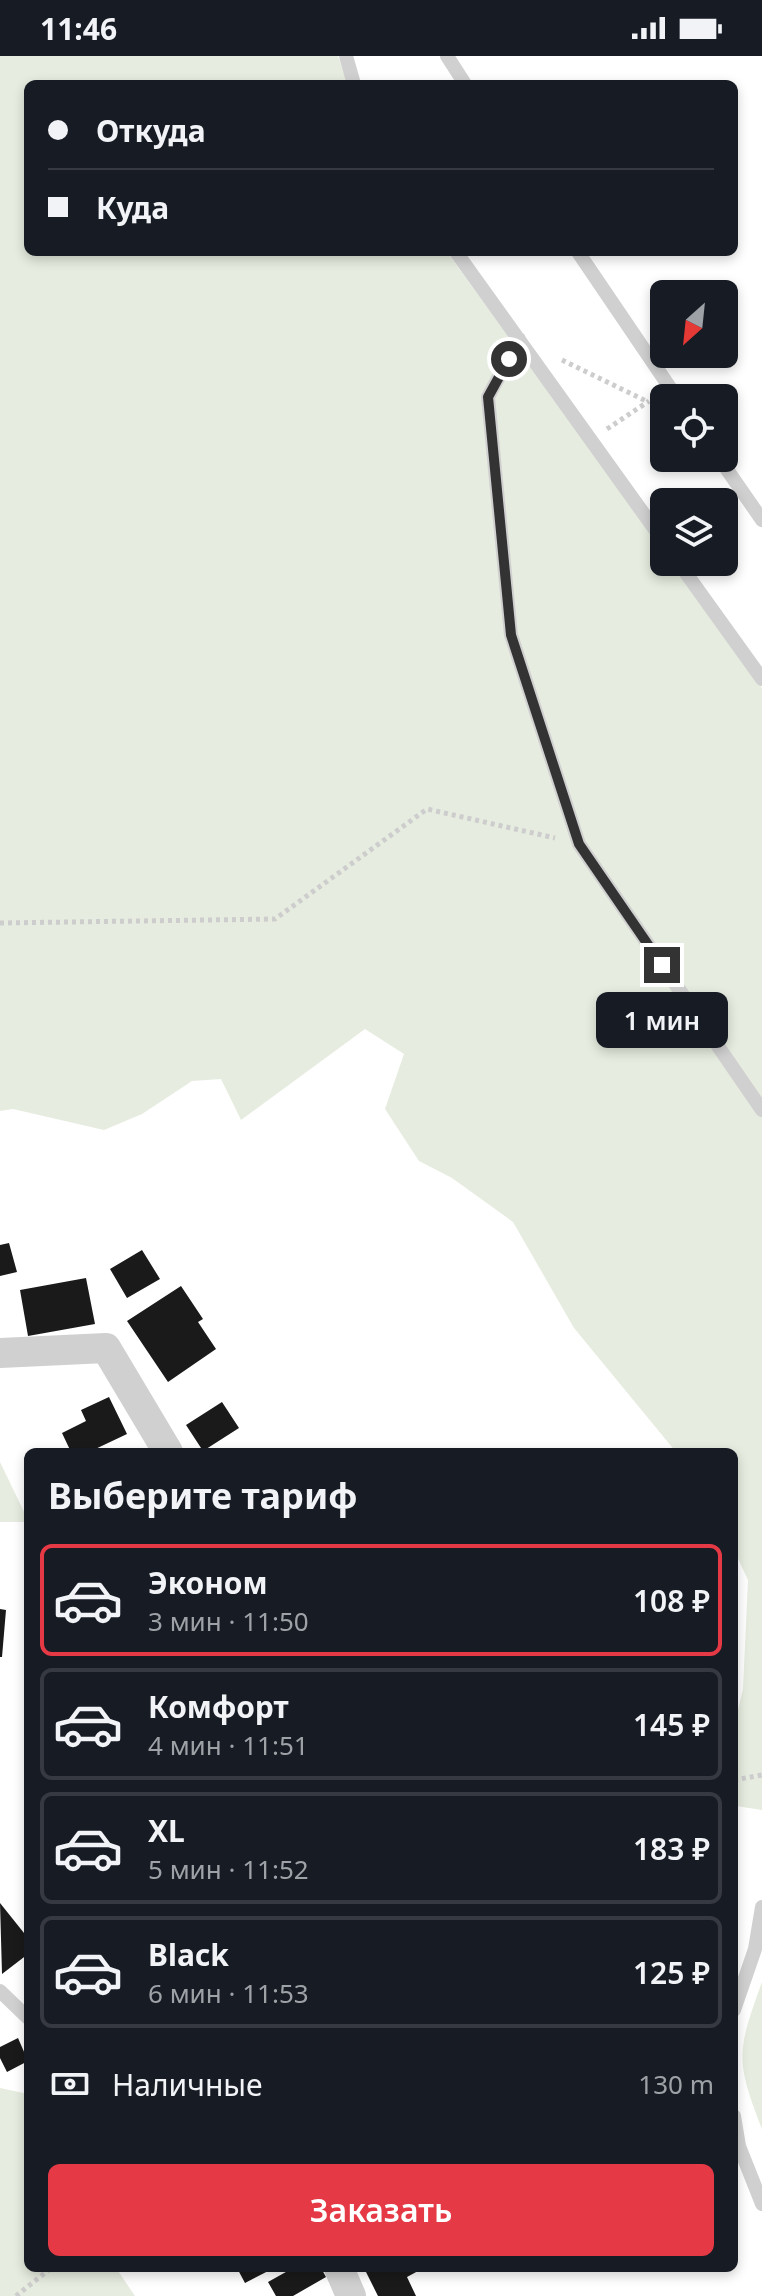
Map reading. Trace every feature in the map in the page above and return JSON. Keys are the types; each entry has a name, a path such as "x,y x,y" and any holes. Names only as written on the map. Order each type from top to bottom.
{"street":[{"path":"0,1353 106,1348 166,1448"},
{"path":"341,2272 351,2296"}],"lane":[{"path":"346,56 353,80"},
{"path":"447,56 462,80"},
{"path":"459,256 650,522"},
{"path":"581,256 667,384"},
{"path":"519,339 488,397 511,635 579,844 762,1110"},
{"path":"729,472 762,520"},
{"path":"688,576 762,679"},
{"path":"738,1998 755,1949 762,1907"},
{"path":"0,1991 24,2014"},
{"path":"738,2140 762,2204"}],"path":[{"path":"519,339 648,402"},
{"path":"591,440 648,402"},
{"path":"0,923 275,919 427,809 579,844"},
{"path":"738,1779 762,1775"},
{"path":"16,2296 46,2272"}],"shaded area":[{"path":"0,56 338,56 347,80 24,80 24,256 450,256 650,532 650,576 682,576 762,688 762,1810 738,1806 738,1710 743,1689 748,1580 738,1559 738,1448 673,1448 574,1328 513,1222 452,1178 419,1161 385,1109 404,1054 365,1029 241,1120 221,1079 192,1081 142,1114 104,1130 13,1109 0,1111"},
{"path":"0,1462 24,1512 24,1522 0,1522"},
{"path":"762,1982 762,2129 747,2087 742,2056 748,2024"},
{"path":"0,2088 24,2093 24,2272 119,2272 135,2296 0,2296"}],"building":[{"path":"9,1243 17,1272 0,1276 0,1245"},
{"path":"142,1250 160,1279 127,1298 110,1269"},
{"path":"86,1278 95,1324 28,1336 20,1290"},
{"path":"181,1286 203,1319 198,1322 216,1349 168,1382 127,1321"},
{"path":"109,1397 127,1434 97,1448 69,1448 62,1433 86,1421 81,1410"},
{"path":"222,1402 239,1428 208,1448 201,1448 186,1425"},
{"path":"0,1609 6,1610 2,1657 0,1657"},
{"path":"0,1903 24,1933 24,1957 2,1974"},
{"path":"18,2038 24,2052 24,2063 7,2072 0,2058 0,2047"},
{"path":"239,2272 266,2272 245,2283"},
{"path":"286,2272 323,2272 326,2277 293,2296 276,2296 268,2282"},
{"path":"366,2272 416,2272 407,2277 416,2296 378,2296"}],"route":[{"path":"509,359 488,397 511,635 579,844 662,965"}]}
